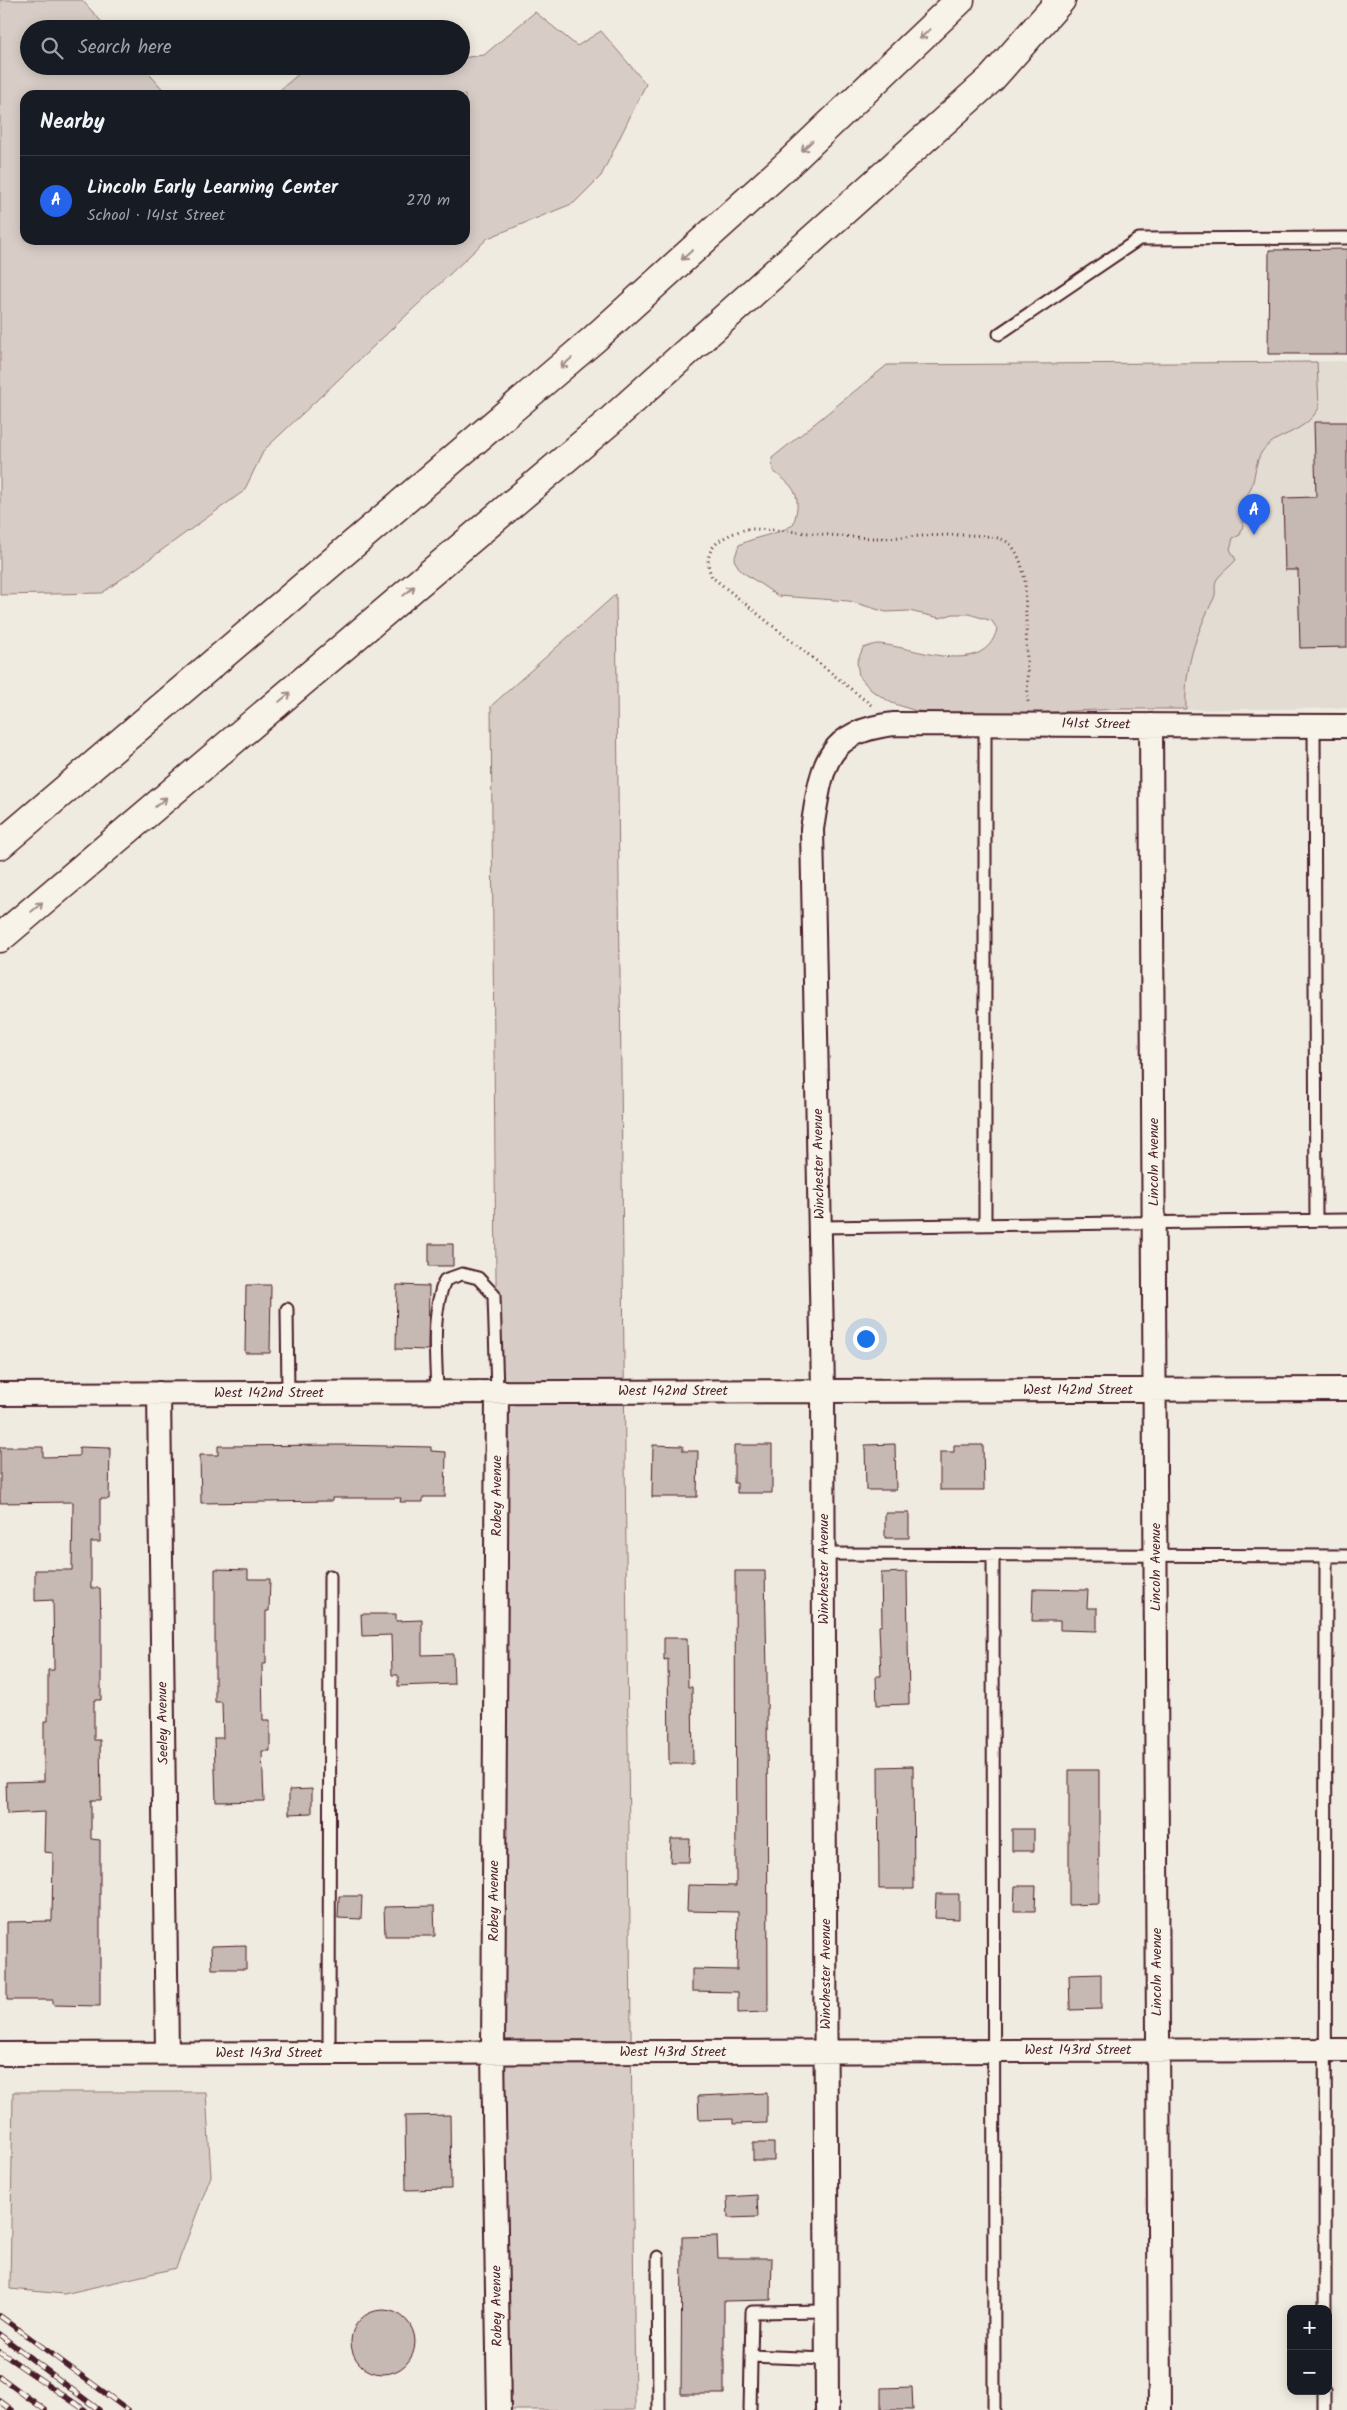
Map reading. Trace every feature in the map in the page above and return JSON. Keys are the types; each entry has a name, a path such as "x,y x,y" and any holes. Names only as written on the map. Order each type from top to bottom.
{"highway":[{"path":"0,846 593,340 789,163 960,0"},
{"path":"0,938 610,421 992,78 1062,0"}],"street":[{"name":"141st Street","path":"847,738 876,726 894,724 1347,726"},
{"name":"Lincoln Avenue","path":"1151,725 1160,2410"},
{"name":"Winchester Avenue","path":"827,2410 823,1391 812,829 819,788 826,765 834,748 847,738"},
{"name":"West 142nd Street","path":"0,1394 1347,1389"},
{"name":"Robey Avenue","path":"498,1392 493,2053 499,2410"},
{"name":"Seeley Avenue","path":"159,1393 168,2053"},
{"name":"West 143rd Street","path":"0,2054 1347,2050"}],"lane":[{"path":"999,334 1139,239 1347,238"},
{"path":"985,724 985,1224"},
{"path":"1314,725 1316,1220"},
{"path":"820,1227 1347,1220"},
{"path":"437,1392 438,1296 445,1280 462,1274 478,1278 494,1295 498,1392"},
{"path":"287,1309 288,1393"},
{"path":"824,1554 1347,1556"},
{"path":"993,1555 994,2410"},
{"path":"1324,2305 1326,1556"},
{"path":"329,2053 330,1576"},
{"path":"658,2257 659,2410"},
{"path":"750,2410 752,2312 827,2311"},
{"path":"751,2356 827,2359"},
{"path":"1324,2395 1324,2410"}],"path":[{"path":"894,724 712,577 707,566 708,556 714,547 727,535 746,529 875,538 986,536 1005,541 1015,550 1022,563 1028,724"}],"shaded area":[{"path":"0,0 82,0 100,20 20,20 20,75 150,75 164,90 20,90 20,245 470,245 470,90 280,90 297,75 470,75 470,57 484,55 535,12 577,46 601,31 646,84 601,176 574,203 488,238 264,450 244,491 102,593 0,595"},
{"path":"1347,361 1347,708 1162,710 1160,363"},
{"path":"1317,362 1319,408 1305,424 1274,441 1261,453 1250,490 1242,500 1243,525 1240,535 1233,538 1230,549 1236,560 1217,579 1215,596 1192,651 1187,679 1186,709 1119,709 989,715 916,711 892,703 871,690 859,676 857,662 863,648 878,644 928,654 963,657 978,653 990,644 997,629 992,621 969,614 953,614 940,618 909,611 886,612 849,601 778,596 741,571 734,560 739,545 793,525 797,500 788,483 773,471 772,458 887,365"},
{"path":"616,594 635,2410 502,2410 497,1392 491,706"},
{"path":"13,2092 206,2092 211,2176 176,2268 64,2294 10,2289"}],"building":[{"path":"1347,249 1347,354 1268,354 1269,250"},
{"path":"1314,422 1347,422 1347,647 1300,648 1298,570 1285,570 1283,498 1316,497"},
{"path":"429,1244 453,1244 453,1266 429,1266"},
{"path":"246,1285 271,1285 270,1353 245,1353"},
{"path":"397,1285 429,1286 428,1350 396,1349"},
{"path":"895,1444 896,1490 866,1490 865,1445"},
{"path":"340,1445 431,1447 431,1451 446,1452 445,1497 423,1497 423,1502 400,1502 401,1498 332,1498 332,1501 201,1503 200,1455 218,1455 218,1446"},
{"path":"653,1445 683,1446 683,1451 698,1451 697,1497 652,1497"},
{"path":"734,1445 772,1445 772,1493 737,1493 737,1483 734,1483"},
{"path":"954,1445 983,1445 984,1490 940,1490 940,1452 954,1452"},
{"path":"0,1447 43,1447 43,1457 79,1456 79,1447 110,1448 109,1499 100,1499 100,1542 91,1542 91,1588 100,1588 101,1621 101,1700 94,1700 94,1740 100,1740 101,1800 91,1800 91,1839 100,1840 100,2006 53,2005 53,2000 7,2000 7,1922 52,1921 53,1853 44,1852 45,1812 7,1814 6,1782 44,1781 44,1721 48,1721 48,1670 54,1670 53,1600 35,1601 35,1570 72,1570 73,1502 0,1503"},
{"path":"885,1513 909,1513 909,1538 885,1538"},
{"path":"215,1569 248,1570 248,1579 270,1579 269,1611 266,1611 266,1664 262,1664 263,1720 270,1720 270,1751 262,1751 264,1801 216,1802 214,1738 223,1738 222,1702 215,1702"},
{"path":"735,1571 765,1571 768,2012 738,2013 738,1992 692,1991 692,1969 737,1970 738,1912 687,1911 688,1885 736,1886"},
{"path":"907,1572 909,1704 877,1705 876,1676 881,1676 879,1626 882,1625 881,1573"},
{"path":"1033,1589 1088,1590 1087,1608 1097,1608 1097,1631 1060,1630 1060,1621 1032,1621"},
{"path":"361,1614 396,1614 396,1621 422,1620 422,1655 453,1654 454,1684 398,1686 398,1675 392,1675 391,1635 362,1636"},
{"path":"664,1638 687,1638 688,1687 692,1687 693,1764 669,1764 668,1659 664,1660"},
{"path":"913,1766 914,1889 879,1889 878,1767"},
{"path":"1069,1770 1099,1770 1099,1904 1069,1905"},
{"path":"312,1789 312,1813 289,1814 289,1790"},
{"path":"1012,1829 1034,1829 1034,1851 1012,1851"},
{"path":"671,1839 690,1839 689,1862 670,1862"},
{"path":"1015,1886 1036,1886 1035,1911 1014,1911"},
{"path":"936,1894 959,1894 959,1919 935,1918"},
{"path":"339,1896 362,1896 361,1919 338,1918"},
{"path":"434,1906 435,1936 385,1936 384,1907"},
{"path":"246,1945 246,1969 212,1969 211,1946"},
{"path":"1101,1974 1101,2009 1070,2010 1069,1975"},
{"path":"767,2093 767,2123 733,2124 733,2119 699,2120 698,2096"},
{"path":"450,2115 451,2189 406,2190 405,2116"},
{"path":"753,2143 774,2143 774,2161 753,2161"},
{"path":"757,2195 758,2217 728,2218 727,2197"},
{"path":"717,2236 718,2258 772,2258 771,2300 724,2301 724,2394 681,2394 682,2237"},
{"path":"383,2310 401,2316 409,2324 415,2342 409,2360 401,2368 383,2374 365,2368 357,2360 351,2342 357,2324 365,2316"},
{"path":"912,2387 913,2410 881,2410 881,2388"}],"railway":[{"path":"0,2316 128,2410"},
{"path":"0,2335 99,2410"},
{"path":"0,2352 85,2410"},
{"path":"0,2377 45,2410"},
{"path":"0,2401 12,2410"}],"place":[{"name":"Lincoln Early Learning Center","path":"1254,535"}]}
